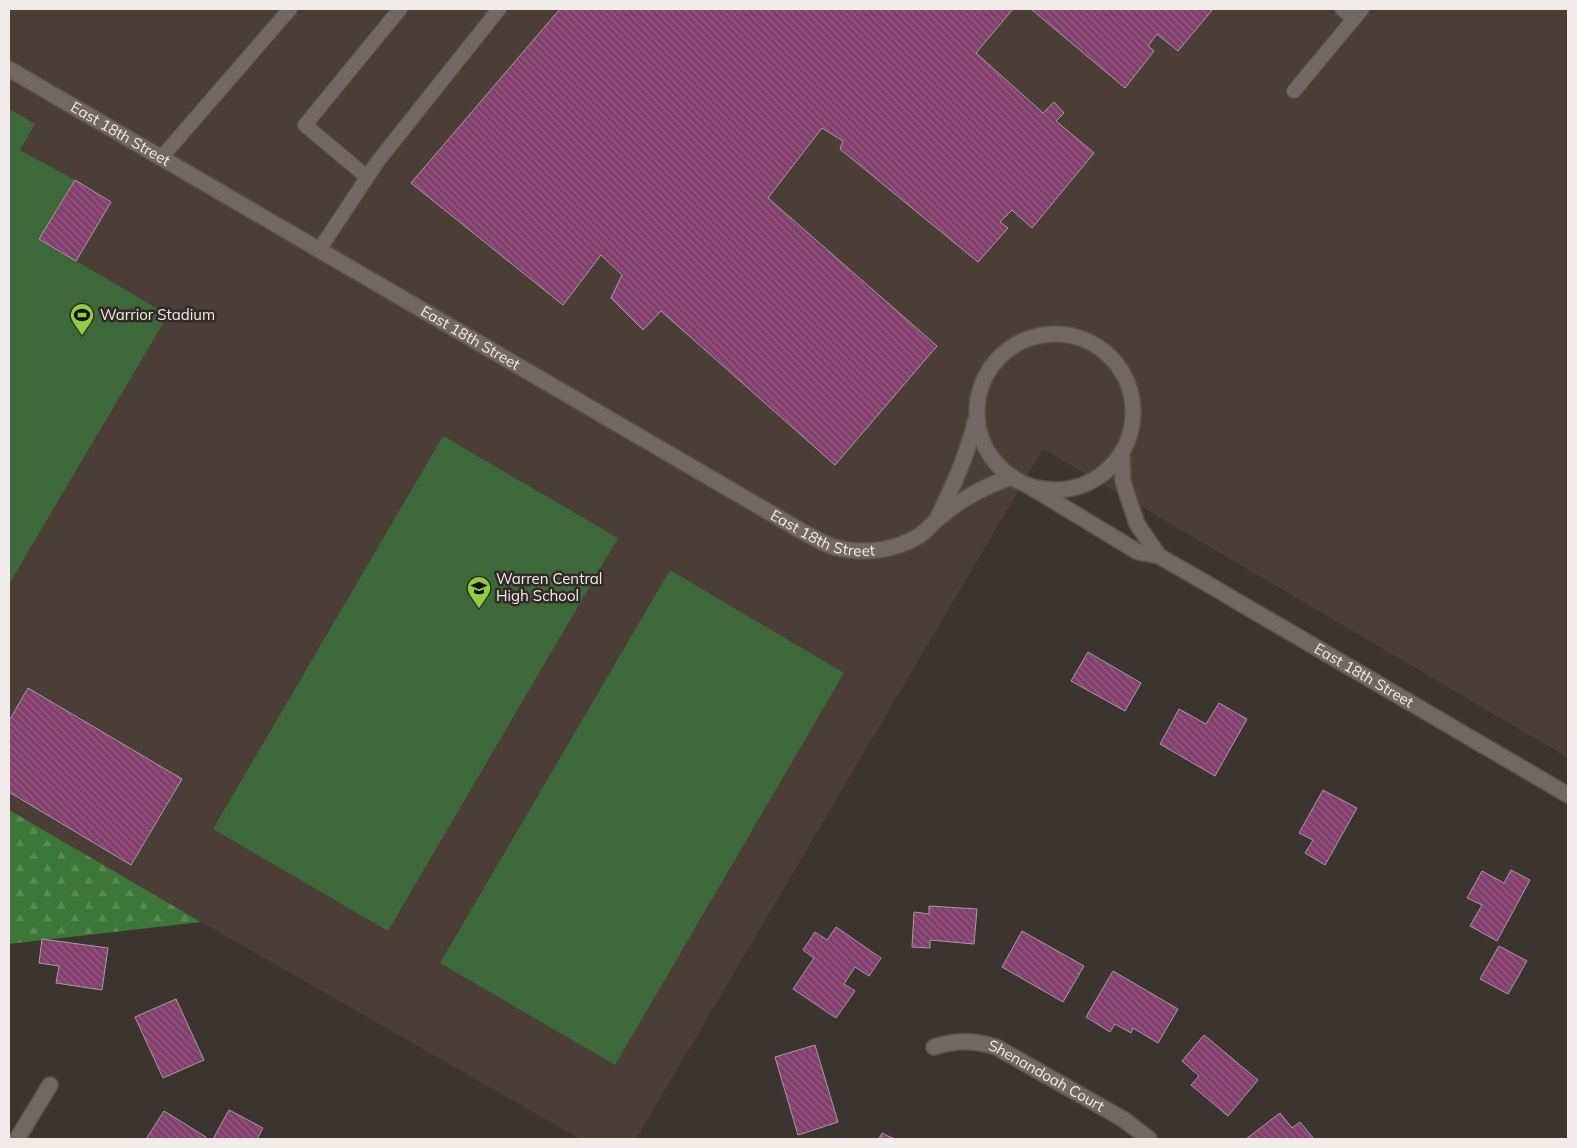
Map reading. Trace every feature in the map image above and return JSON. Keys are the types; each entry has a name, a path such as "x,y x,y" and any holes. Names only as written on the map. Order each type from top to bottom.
{"street":[{"name":"East 18th Street","path":"9,69 803,532 833,547 866,552 898,546 920,535 938,518 967,496 991,484 1012,477"},
{"path":"938,518 969,448 977,415 979,394 987,373 1000,356 1018,343 1038,335 1060,334 1081,338 1101,348 1119,366 1130,388 1134,413 1130,437 1119,459 1101,477 1078,488 1054,491 1029,486"},
{"path":"977,415 981,437 990,456 1007,475 1029,486 1138,552 1159,556"},
{"path":"1122,452 1124,482 1137,524 1159,556"},
{"name":"East 18th Street","path":"1159,556 1568,795"},
{"name":"Shenandoah Court","path":"934,1046 974,1040 996,1046 1134,1126 1149,1139"},
{"path":"17,1139 50,1085"}],"lane":[{"path":"161,158 290,9"},
{"path":"368,177 305,125 400,9"},
{"path":"319,250 378,160 499,9"},
{"path":"1294,91 1358,14 1342,9"}],"shaded area":[{"name":"Warren Central High School","path":"9,9 1568,9 1568,758 1043,449 636,1139 580,1139 9,812"}],"green space":[{"name":"Warrior Stadium","path":"9,109 35,124 20,150 75,180 39,239 168,315 9,584"},
{"path":"443,436 618,538 388,931 213,829"},
{"path":"670,570 844,673 615,1065 440,963"},
{"path":"9,810 201,922 9,944"}],"building":[{"path":"560,9 1013,9 976,53 1043,113 1054,102 1064,113 1056,121 1094,153 1032,228 1012,210 1000,222 1008,228 978,262 840,149 843,141 822,128 768,198 937,346 835,465 661,311 643,330 611,298 622,275 601,255 563,305 411,183"},
{"path":"1031,9 1213,9 1178,51 1157,34 1148,46 1154,51 1125,88"},
{"path":"75,180 111,202 76,261 39,239"},
{"path":"1088,652 1141,683 1125,711 1071,681"},
{"path":"28,688 182,779 131,865 9,792 9,721"},
{"path":"1219,703 1247,719 1215,776 1160,744 1179,709 1206,724"},
{"path":"1323,790 1357,808 1325,865 1305,853 1313,840 1299,833"},
{"path":"1511,870 1530,880 1497,941 1470,926 1482,905 1467,898 1482,871 1504,883"},
{"path":"929,906 977,909 974,944 930,940 930,948 912,947 914,912 929,914"},
{"path":"836,927 881,958 869,976 855,967 844,984 855,991 836,1018 793,989 814,958 803,950 815,932 827,940"},
{"path":"1022,931 1084,966 1063,1002 1002,967"},
{"path":"42,939 108,948 102,990 56,983 59,966 39,963"},
{"path":"1499,946 1527,961 1508,994 1480,979"},
{"path":"1113,971 1178,1009 1158,1043 1133,1028 1131,1033 1115,1024 1110,1032 1086,1017"},
{"path":"176,999 204,1060 163,1078 135,1017"},
{"path":"1204,1035 1258,1080 1228,1116 1191,1085 1199,1076 1182,1061"},
{"path":"815,1045 838,1122 798,1135 775,1057"},
{"path":"229,1110 263,1128 257,1139 213,1139"},
{"path":"164,1111 206,1137 204,1139 146,1139"},
{"path":"1280,1113 1292,1128 1300,1122 1314,1139 1246,1139"},
{"path":"882,1133 888,1136 895,1139 879,1139"}],"place":[{"name":"Warrior Stadium","path":"82,336"},
{"name":"Warren Central High School","path":"479,609"}]}
